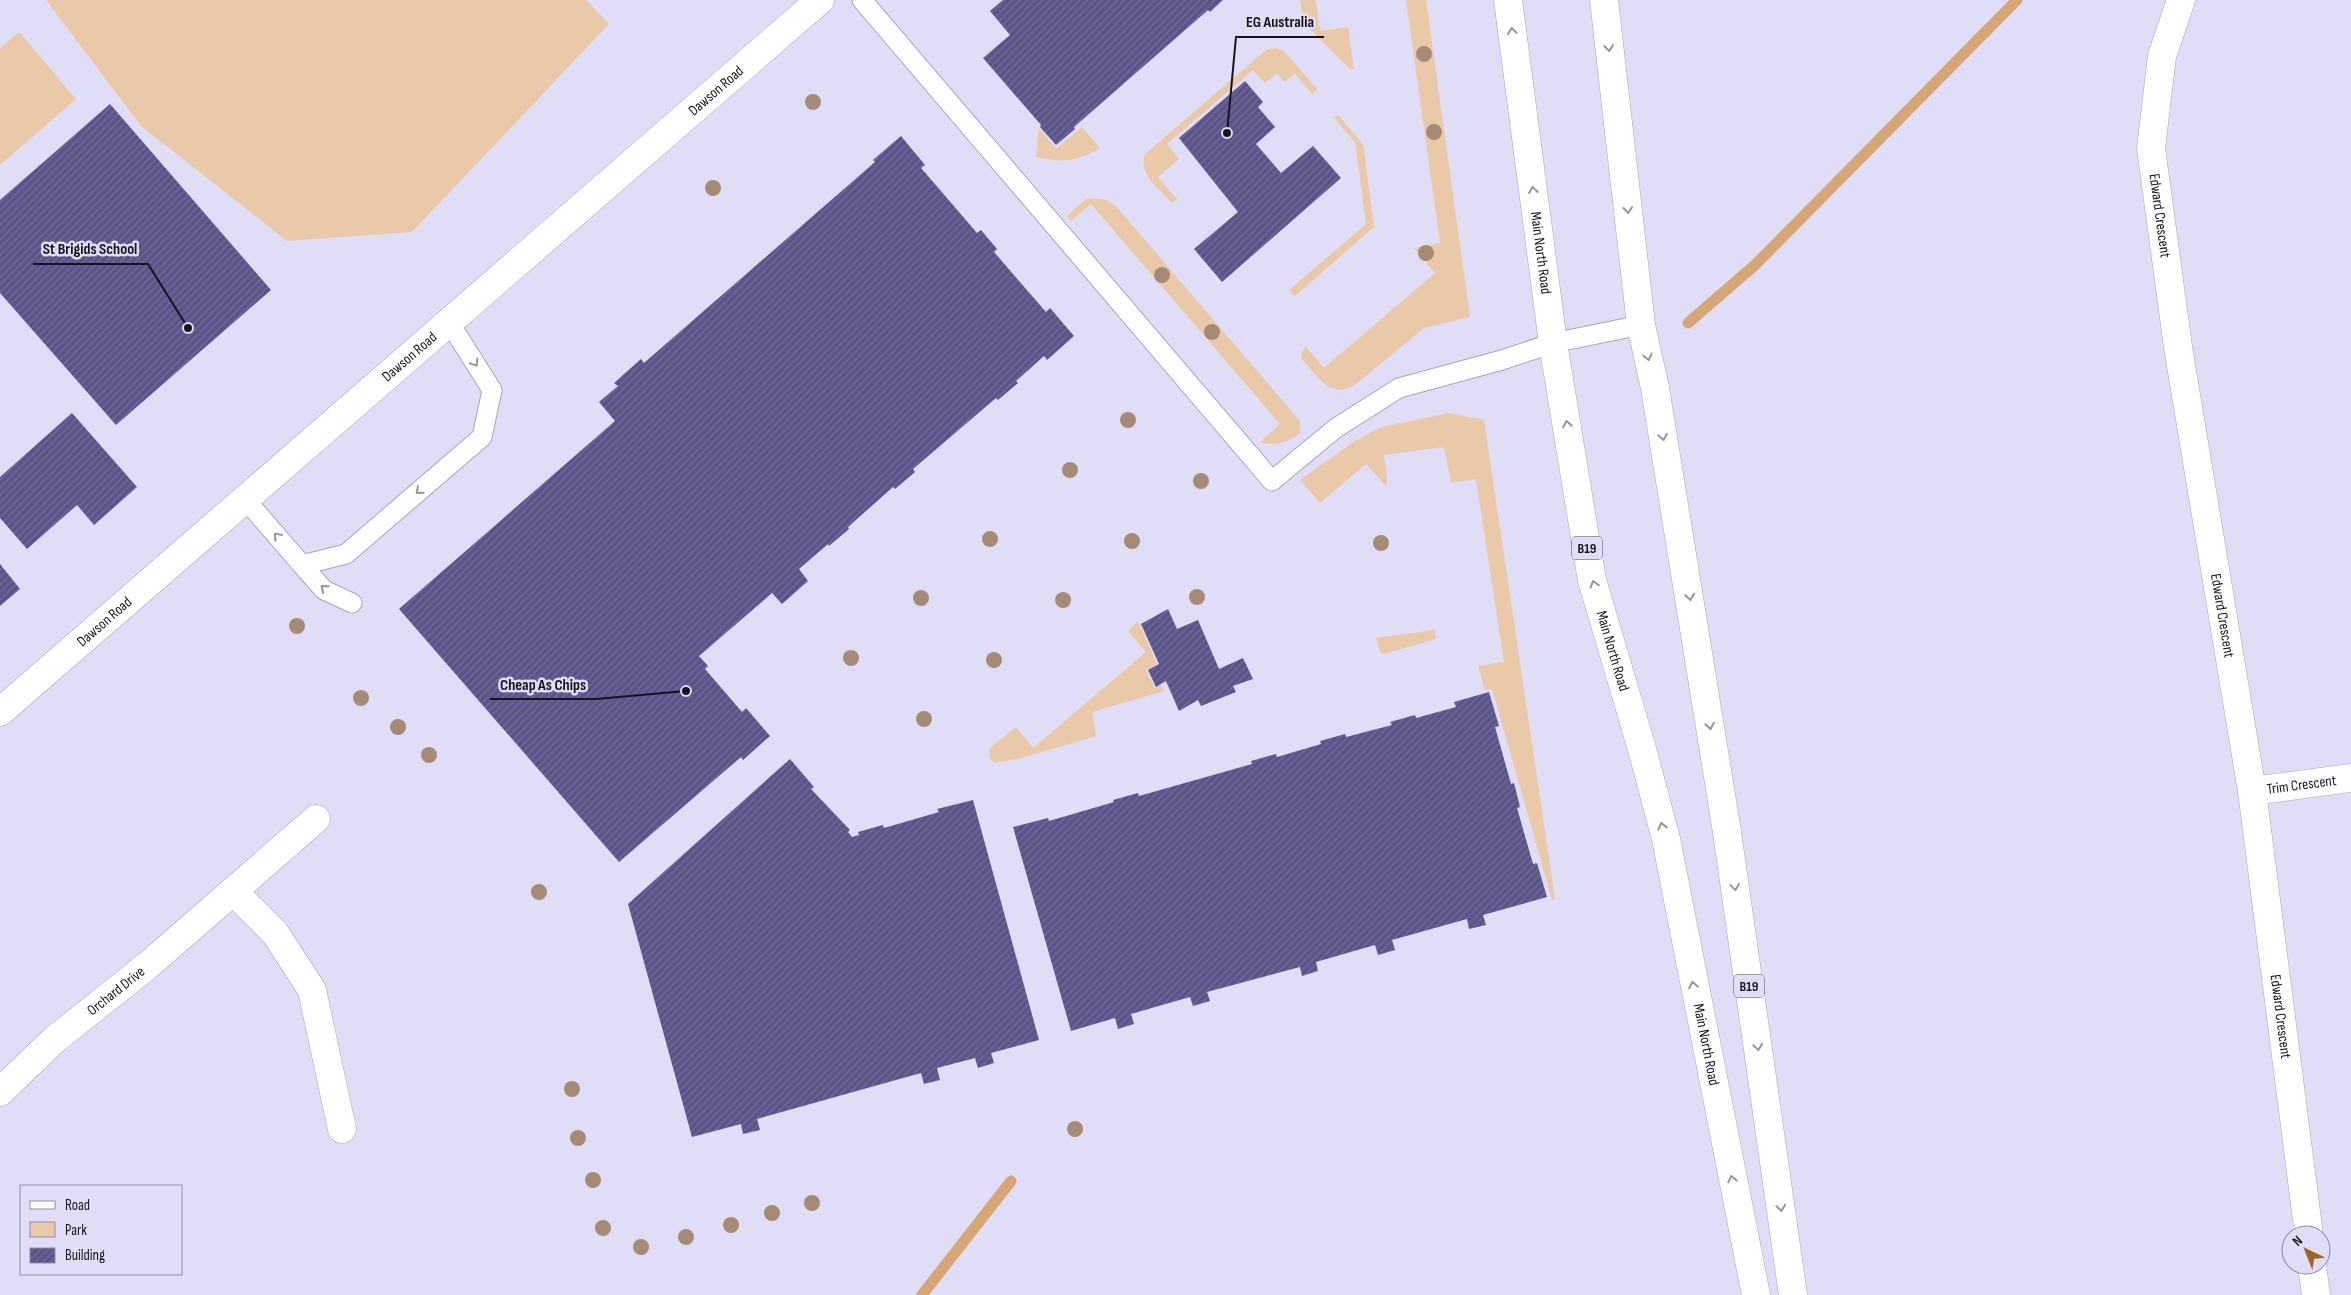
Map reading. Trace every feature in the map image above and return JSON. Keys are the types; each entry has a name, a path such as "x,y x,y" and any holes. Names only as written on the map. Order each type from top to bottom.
{"street":[{"name":"Dawson Road","path":"0,712 820,0"},
{"name":"Main North Road","path":"1508,0 1553,343 1592,580 1642,748 1666,839 1756,1295"},
{"name":"B19","path":"1604,0 1641,325 1655,388 1724,812 1793,1295"},
{"name":"Edward Crescent","path":"2182,0 2162,56 2151,148 2178,347 2252,791 2308,1225"},
{"name":"Trim Crescent","path":"2252,791 2351,778"},
{"name":"Orchard Drive","path":"0,1092 54,1040 147,966 316,819"},
{"path":"233,890 275,933 312,990 342,1129"},
{"path":"2313,1275 2316,1295"}],"lane":[{"path":"862,0 1272,481 1336,428 1399,388 1502,360 1553,343 1641,325"},
{"path":"302,565 346,554 482,437 492,390 449,322"},
{"path":"246,499 324,590 352,603"}],"green space":[{"path":"46,0 586,0 609,24 412,232 287,241 141,126"},
{"path":"1300,0 1316,0 1320,31 1348,27 1354,69 1350,69 1303,22"},
{"path":"1406,0 1426,0 1470,317 1424,328 1355,385 1339,390 1332,388 1319,379 1302,359 1301,353 1306,347 1324,368 1435,273 1414,248 1440,243"},
{"path":"19,32 76,99 0,165 0,48"},
{"path":"1275,48 1284,51 1317,89 1312,94 1295,74 1285,82 1277,74 1265,83 1253,70 1167,144 1179,159 1158,177 1177,199 1172,203 1147,174 1144,168 1145,154 1266,50"},
{"path":"1338,115 1363,144 1374,227 1295,296 1289,290 1366,224 1355,142 1334,118"},
{"path":"1082,127 1100,148 1077,159 1053,160 1036,157 1039,128 1056,149"},
{"path":"1086,199 1106,200 1115,205 1300,421 1300,433 1281,443 1270,444 1260,442 1280,424 1091,204 1071,221 1067,216"},
{"path":"1450,413 1484,420 1555,899 1552,900 1492,689 1485,690 1478,666 1504,662 1476,479 1451,483 1444,447 1384,455 1386,486 1366,464 1320,503 1300,480 1352,443 1381,427"},
{"path":"1138,621 1157,664 1146,670 1155,688 1161,685 1164,691 1092,712 1096,736 1022,758 994,763 990,758 990,748 1016,727 1033,748 1146,652 1128,631"},
{"path":"1435,630 1436,639 1384,654 1380,652 1376,638"}],"building":[{"path":"1003,0 1223,0 1210,12 1208,10 1074,127 1075,129 1056,145 983,58 1010,35 990,11"},
{"path":"1245,81 1263,102 1258,107 1275,127 1256,144 1281,173 1313,146 1341,178 1222,282 1194,249 1238,212 1179,138"},
{"path":"110,104 271,290 116,425 0,293 0,200"},
{"path":"901,136 925,165 921,168 977,233 981,230 997,249 994,252 1046,312 1050,308 1074,336 1047,360 1044,356 1016,381 1018,383 998,400 996,398 913,469 915,472 895,489 893,487 848,527 849,529 799,569 808,581 782,604 772,593 699,656 708,666 705,669 742,712 746,708 770,736 743,760 741,757 619,862 399,609 615,421 599,402 618,386 614,383 641,359 644,363 875,162 873,160"},
{"path":"72,413 137,487 94,525 77,505 27,549 0,518 0,477"},
{"path":"0,564 20,589 0,606"},
{"path":"1168,609 1177,629 1198,620 1219,669 1243,658 1253,679 1233,686 1236,692 1201,706 1198,700 1179,711 1166,681 1156,687 1148,670 1159,664 1141,624"},
{"path":"1489,692 1499,726 1495,727 1511,784 1514,783 1520,807 1517,808 1533,864 1537,863 1547,897 1483,915 1486,925 1469,929 1467,919 1392,940 1395,950 1378,955 1375,945 1316,962 1318,971 1302,976 1300,967 1207,992 1210,1001 1193,1006 1190,997 1131,1014 1134,1024 1118,1029 1115,1018 1071,1031 1013,827 1048,818 1049,821 1114,802 1113,800 1138,793 1139,796 1252,764 1251,761 1276,754 1277,757 1321,744 1320,741 1345,734 1346,737 1392,725 1390,722 1415,715 1416,718 1456,707 1454,702"},
{"path":"790,759 814,787 811,789 850,830 848,832 852,837 859,835 858,832 883,825 884,828 939,812 937,809 973,800 1039,1040 991,1053 994,1063 978,1068 975,1058 937,1068 940,1080 924,1084 921,1073 757,1119 760,1130 743,1134 741,1124 692,1137 628,904"}],"waterway":[{"path":"1688,323 1755,265 2017,0"},
{"path":"922,1295 1011,1181"}],"place":[{"name":"EG Australia","path":"1227,133"},
{"name":"St Brigids School","path":"188,328"},
{"name":"Cheap As Chips","path":"686,691"}]}
